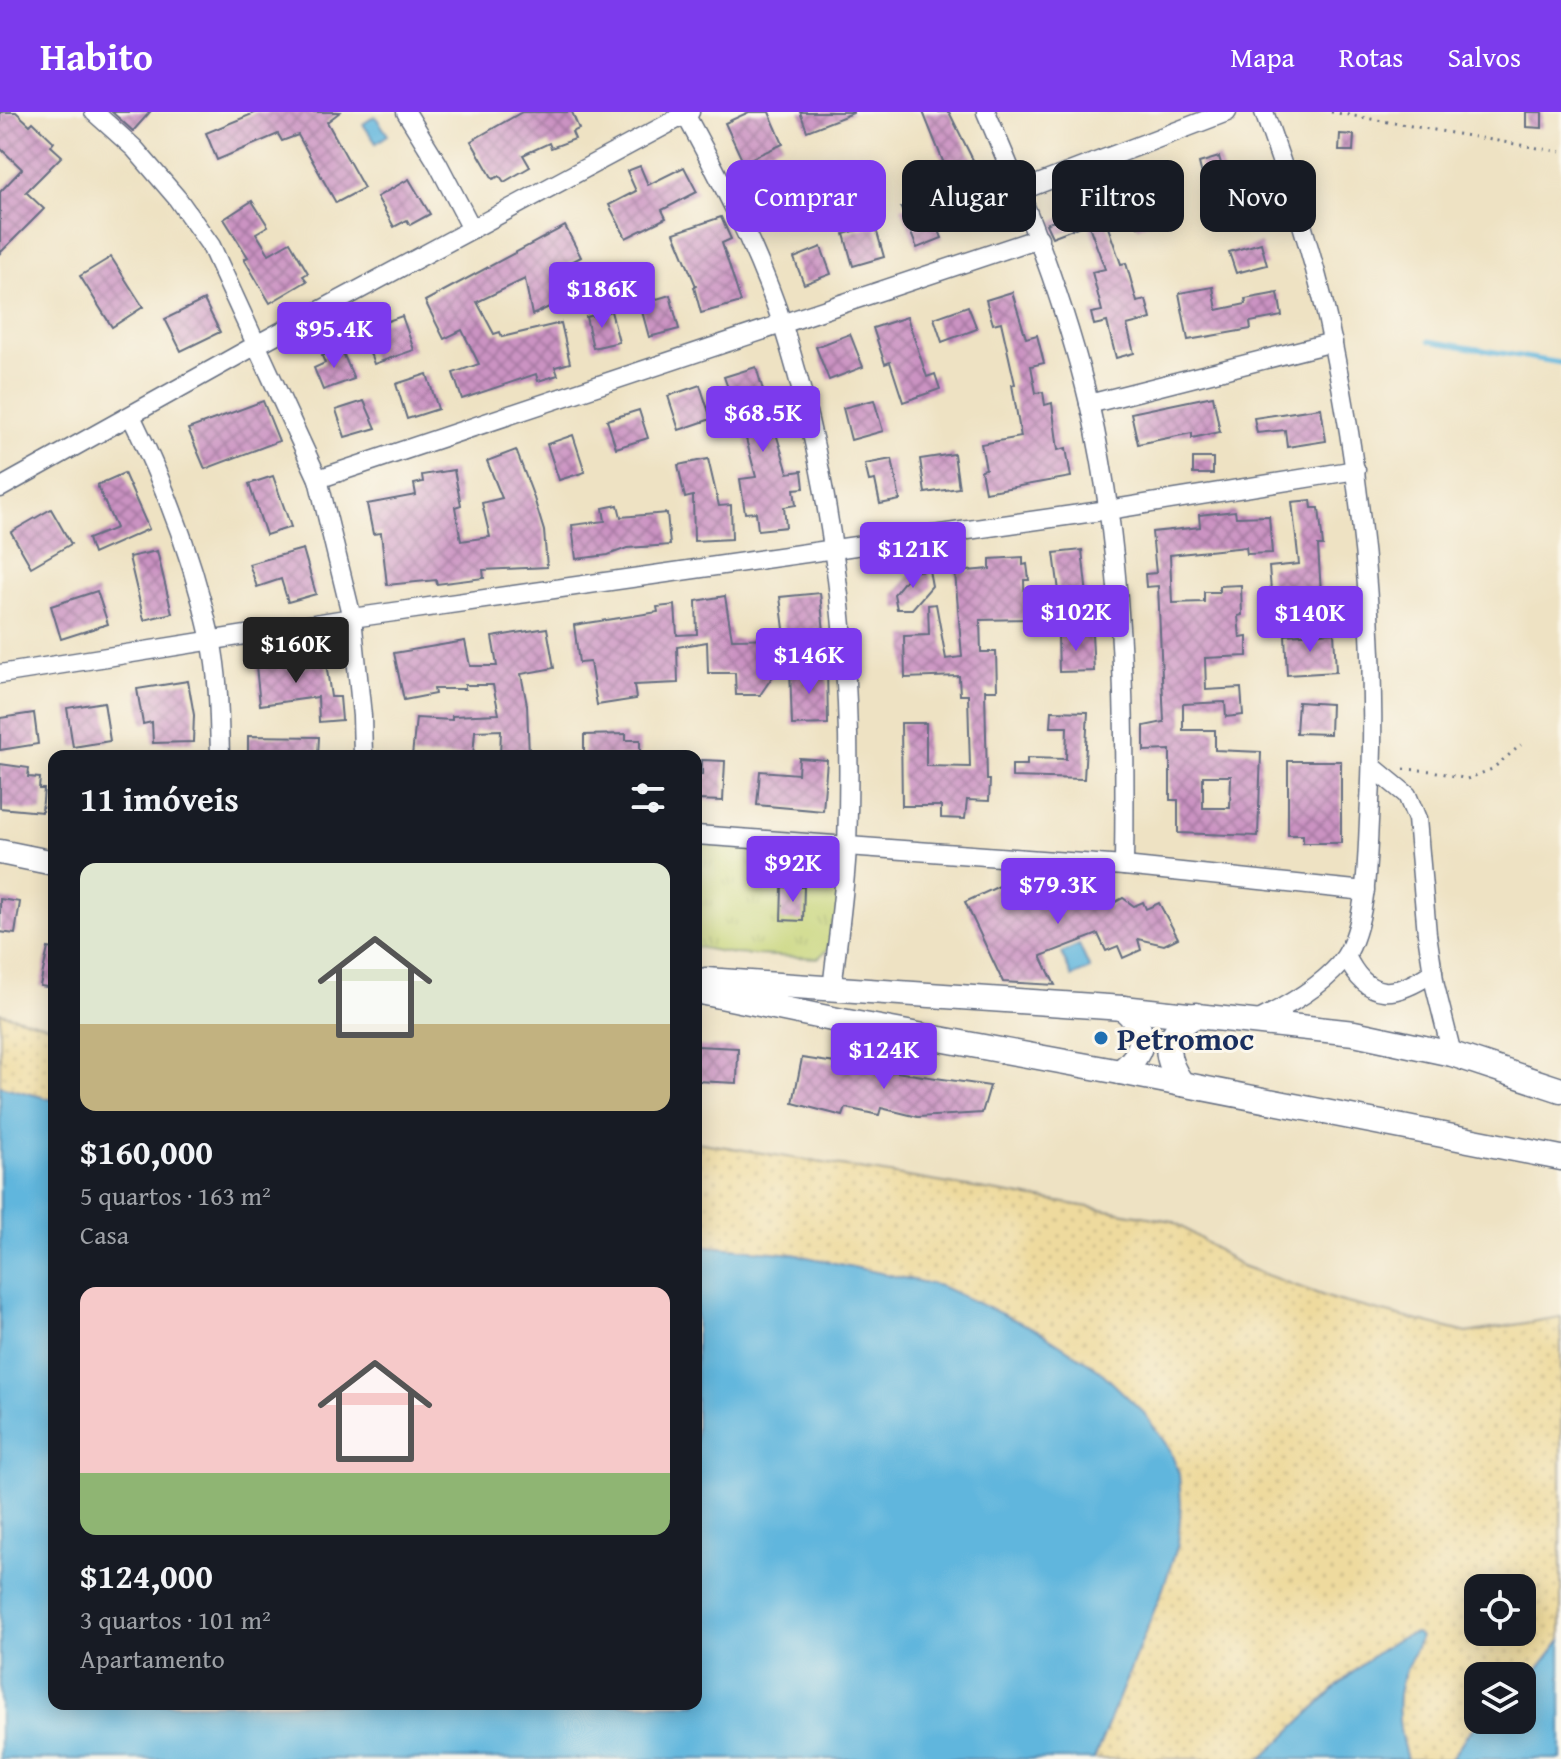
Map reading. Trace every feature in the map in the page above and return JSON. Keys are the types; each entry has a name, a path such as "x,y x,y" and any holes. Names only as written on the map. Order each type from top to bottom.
{"street":[{"path":"94,112 134,148 211,246 318,479 352,618 363,750"},
{"path":"406,112 472,229"},
{"path":"986,112 1007,160"},
{"path":"1036,185 1227,112"},
{"path":"1257,1021 1308,991 1346,956 1365,891 1373,767 1368,586 1356,470 1333,342 1298,210 1264,112"},
{"path":"0,488 258,344 687,113 746,233 782,325 818,457 834,549 847,707 847,847 832,990"},
{"path":"1036,231 1067,322 1089,404 1108,510 1124,707 1124,866"},
{"path":"318,479 1039,238"},
{"path":"1089,404 1333,342"},
{"path":"131,416 179,527 211,642 220,750"},
{"path":"0,674 352,618 1108,510 1356,470"},
{"path":"1373,767 1407,795 1417,819 1433,972 1452,1054"},
{"path":"702,835 1124,866 1365,891"},
{"path":"0,852 48,862"},
{"path":"1346,956 1366,987 1378,991 1393,992 1412,987 1433,972"},
{"path":"702,979 1123,1008 1354,1033 1452,1054 1561,1090"},
{"path":"702,992 1561,1158"},
{"path":"1120,1072 1133,1062 1141,1045 1137,1025 1123,1008"},
{"path":"1182,1084 1168,1057 1168,1044 1183,1023 1196,1015"}],"path":[{"path":"1331,112 1561,152"},
{"path":"1373,767 1433,771 1467,779 1492,769 1521,745"}],"green space":[{"path":"702,840 835,851 843,865 834,944 818,958 734,954 702,948"}],"sand":[{"path":"0,1013 48,1025 48,1098 0,1086"},
{"path":"702,1143 1173,1221 1242,1266 1335,1300 1467,1333 1561,1317 1561,1640 1536,1671 1536,1662 1464,1662 1464,1734 1468,1734 1451,1759 1407,1759 1404,1750 1399,1722 1399,1693 1420,1637 1416,1633 1396,1641 1355,1670 1261,1759 1094,1759 1178,1544 1179,1474 1170,1450 1144,1413 1098,1369 1037,1330 940,1286 793,1254 702,1246"}],"water":[{"path":"375,116 388,135 376,143 363,124"},
{"path":"1079,945 1090,969 1072,977 1061,953"},
{"path":"0,1086 48,1098 48,1710 702,1710 702,1246 793,1254 940,1286 1037,1330 1098,1369 1144,1413 1170,1450 1179,1474 1181,1504 1178,1544 1094,1759 0,1759"},
{"path":"1416,1633 1420,1637 1403,1678 1398,1702 1400,1732 1407,1759 1261,1759 1359,1668 1399,1639"},
{"path":"1561,1640 1561,1759 1451,1759 1468,1734 1536,1734 1536,1671"}],"building":[{"path":"0,112 16,112 30,125 33,122 54,142 51,146 62,156 26,192 44,209 0,253 0,192 22,169 0,148"},
{"path":"112,112 150,112 133,131"},
{"path":"257,112 340,112 327,122 364,188 336,203 298,135 282,141 278,134 217,160 206,133"},
{"path":"522,112 572,112 579,129 572,132 575,139 551,148 549,143 523,155 530,167 504,182 500,176 493,179 471,141"},
{"path":"749,112 769,112 783,144 742,160 725,123"},
{"path":"800,112 853,112 853,113 807,131"},
{"path":"923,112 949,112 973,160 942,160"},
{"path":"1526,112 1542,112 1542,128 1526,127"},
{"path":"1340,134 1354,135 1353,151 1339,151"},
{"path":"640,166 648,185 684,167 697,192 662,210 666,218 626,238 609,205 636,191 627,171"},
{"path":"409,179 430,214 410,225 407,220 394,227 377,197"},
{"path":"252,201 268,226 256,233 269,254 290,242 308,273 303,276 307,281 270,303 244,259 248,257 224,219"},
{"path":"721,217 731,239 722,243 741,302 701,313 696,286 674,233"},
{"path":"1052,222 1052,232 1065,232 1052,237 1046,224"},
{"path":"565,226 581,257 562,267 575,295 532,315 525,279 477,302 494,334 500,332 502,337 561,323 570,363 555,367 558,375 538,381 536,374 462,399 453,373 479,364 462,330 444,339 425,301"},
{"path":"877,232 884,257 853,266 844,234"},
{"path":"911,232 940,232 942,238 917,248"},
{"path":"1091,232 1110,232 1121,264 1126,263 1137,302 1146,300 1151,319 1127,325 1134,353 1116,358 1107,322 1094,325 1091,313 1102,311 1092,272 1105,269"},
{"path":"1261,243 1267,265 1236,273 1229,252"},
{"path":"821,247 831,274 804,284 794,258"},
{"path":"111,257 143,307 112,327 80,276"},
{"path":"1213,287 1217,310 1246,304 1245,299 1278,293 1282,316 1250,322 1251,329 1188,340 1179,293"},
{"path":"1012,292 1026,338 1037,335 1044,363 1031,366 1036,393 1043,392 1045,405 1052,403 1058,450 1066,448 1071,477 985,492 981,470 986,469 981,444 1021,437 1012,385 1015,384 1001,322 993,324 986,300"},
{"path":"670,295 679,329 649,337 640,304"},
{"path":"204,300 220,332 181,351 165,319"},
{"path":"968,306 977,329 942,342 934,318"},
{"path":"611,311 619,342 593,348 586,317"},
{"path":"402,316 414,350 374,364 362,330"},
{"path":"907,317 927,377 935,374 940,389 903,402 890,362 885,364 873,328"},
{"path":"850,334 863,367 829,380 816,347"},
{"path":"341,348 354,379 323,390 314,368 325,363 322,356"},
{"path":"756,367 788,473 802,471 804,488 794,489 796,505 784,507 786,527 758,530 756,512 745,513 740,479 756,477 740,416 724,377"},
{"path":"427,374 438,409 407,419 396,384"},
{"path":"700,385 711,419 679,430 668,396"},
{"path":"1213,396 1220,432 1192,438 1192,433 1138,444 1131,413"},
{"path":"874,400 883,431 851,440 843,408"},
{"path":"263,401 279,441 205,469 188,429"},
{"path":"364,401 376,428 345,437 336,410"},
{"path":"1321,408 1326,441 1287,447 1285,430 1257,433 1254,418"},
{"path":"639,410 648,438 616,448 607,420"},
{"path":"573,435 585,472 559,480 547,444"},
{"path":"516,450 544,531 547,567 483,570 484,578 437,584 436,580 387,585 381,533 373,534 367,504 416,495 414,484 423,482 422,475 454,470 461,505 455,507 461,541 490,537 482,503 502,498 487,461"},
{"path":"954,454 959,488 925,493 920,459"},
{"path":"1193,458 1213,458 1213,474 1193,474"},
{"path":"708,459 719,506 731,505 732,539 694,541 693,496 685,498 678,465"},
{"path":"892,459 900,500 880,504 875,480 869,481 865,464"},
{"path":"124,473 149,529 93,554 88,539 116,528 97,485"},
{"path":"273,476 291,527 266,535 249,484"},
{"path":"1311,500 1312,508 1319,508 1323,546 1318,546 1322,609 1273,613 1269,567 1299,564 1292,502"},
{"path":"618,505 621,517 667,513 670,545 627,548 608,555 576,559 572,525 605,521 603,508"},
{"path":"51,509 71,544 31,567 11,532"},
{"path":"1235,511 1236,517 1269,516 1272,553 1247,554 1246,547 1170,555 1172,603 1204,602 1204,592 1219,592 1219,586 1241,585 1242,615 1238,616 1240,638 1247,637 1247,656 1205,658 1206,690 1241,688 1243,715 1226,717 1225,702 1183,704 1183,730 1215,730 1215,750 1261,752 1258,836 1178,833 1178,800 1170,800 1170,750 1144,751 1144,726 1164,722 1158,586 1146,587 1145,574 1156,573 1152,532 1200,527 1199,515","holes":["1203,776 1231,776 1230,808 1203,808"]},
{"path":"303,549 316,594 288,602 281,579 257,587 249,564"},
{"path":"1082,550 1087,596 1060,599 1054,553"},
{"path":"157,551 172,613 144,620 129,557"},
{"path":"1023,557 1029,580 1024,580 1025,619 980,620 981,652 996,652 997,690 985,690 989,801 967,800 965,819 941,818 941,806 902,806 901,723 926,723 926,766 970,767 968,695 960,695 959,676 905,678 904,636 929,635 928,605 936,604 946,659 962,657 955,572 990,569 990,559"},
{"path":"929,570 932,586 912,609 897,609 894,594 913,571"},
{"path":"97,591 108,624 61,639 51,606"},
{"path":"820,593 824,632 785,637 780,597"},
{"path":"725,596 732,639 779,638 779,667 760,695 736,695 735,673 708,673 707,642 677,647 678,683 634,685 636,699 597,705 590,662 579,663 574,625 658,612 657,607 675,605 677,635 697,634 696,601"},
{"path":"547,628 554,668 521,674 527,705 529,750 500,750 501,730 475,731 473,750 413,750 416,718 452,720 452,716 499,714 493,685 434,689 435,694 404,700 394,653 465,641 470,666 497,666 492,637"},
{"path":"1334,632 1336,672 1287,675 1285,635"},
{"path":"1092,634 1094,671 1059,672 1058,636"},
{"path":"285,652 288,669 326,663 331,697 340,697 342,720 319,722 318,697 260,705 255,656"},
{"path":"827,667 828,724 792,725 790,668"},
{"path":"188,681 194,715 193,742 153,743 152,722 143,724 137,689"},
{"path":"104,702 110,741 73,747 67,708"},
{"path":"1298,702 1331,704 1330,734 1296,733"},
{"path":"1052,711 1088,712 1084,779 1012,777 1012,765 1027,765 1027,758 1066,759 1067,727 1051,727"},
{"path":"34,713 38,744 0,750 0,718"},
{"path":"626,734 626,740 640,740 640,750 584,750 584,735"},
{"path":"248,736 319,737 318,750 248,750"},
{"path":"799,758 827,760 823,811 757,805 760,771 798,774"},
{"path":"702,760 725,761 723,801 702,800"},
{"path":"1288,761 1341,761 1341,843 1303,843 1303,835 1288,835"},
{"path":"0,764 29,768 28,777 40,778 39,789 44,789 42,812 0,808"},
{"path":"1012,880 1014,884 1087,887 1095,903 1105,899 1108,906 1123,898 1134,906 1143,902 1146,909 1159,903 1178,938 1164,945 1138,939 1141,950 1123,958 1118,946 1106,951 1098,934 1041,956 1055,985 1003,982 965,902"},
{"path":"782,887 804,887 803,921 781,920"},
{"path":"0,899 20,902 15,934 0,932"},
{"path":"48,948 48,987 40,986"},
{"path":"702,1046 738,1048 737,1083 702,1081"},
{"path":"802,1058 990,1086 982,1113 918,1117 881,1108 879,1115 846,1108 843,1116 793,1103"}],"waterway":[{"path":"1429,341 1561,363"}],"place":[{"name":"Petromoc","path":"1101,1038"}]}
